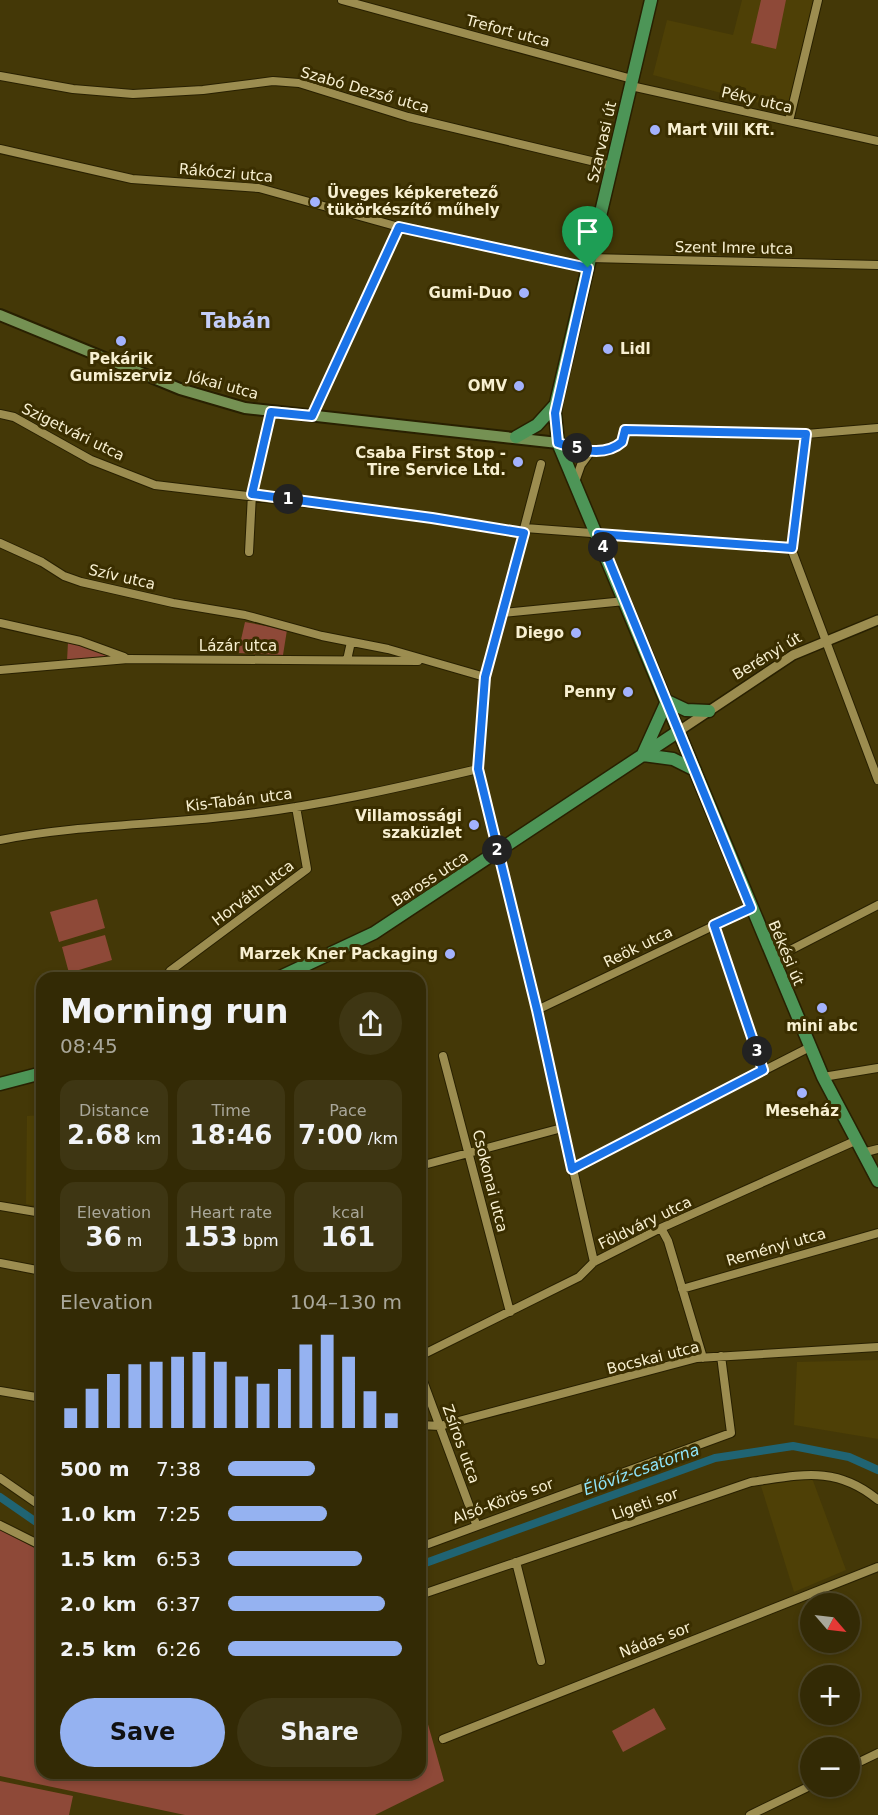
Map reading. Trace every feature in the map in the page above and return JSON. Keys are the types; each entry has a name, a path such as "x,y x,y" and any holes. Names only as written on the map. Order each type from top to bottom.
{"main road":[{"name":"Szarvasi út","path":"651,0 556,403 555,421 558,443 679,731"},
{"name":"Jókai utca","path":"0,315 200,397 271,412 558,443"},
{"path":"516,437 537,425 556,403"},
{"path":"694,770 674,759 643,755 667,701 686,710 709,711"},
{"name":"Baross utca","path":"291,972 374,933 679,731"},
{"name":"Békési út","path":"679,731 823,1077 878,1181"},
{"path":"0,1083 36,1074"}],"street":[{"name":"Trefort utca","path":"342,0 632,82"},
{"path":"789,121 818,0"},
{"name":"Szabó Dezső utca","path":"0,76 73,89 133,94 202,90 273,81 299,84 408,117 612,166"},
{"name":"Péky utca","path":"632,82 878,141"},
{"name":"Rákóczi utca","path":"0,148 132,179 259,188 399,227 589,263"},
{"path":"312,416 399,227"},
{"name":"Szent Imre utca","path":"589,263 878,265"},
{"path":"249,552 252,494 271,412"},
{"name":"Szigetvári utca","path":"0,414 14,417 91,460 155,485 252,494 525,531 792,548"},
{"path":"558,443 592,450 616,447 622,442 625,430 806,434 878,428"},
{"path":"806,434 792,548 878,780"},
{"path":"576,482 581,465 592,450"},
{"path":"541,464 485,677 478,769 537,1010 594,1262"},
{"name":"Szív utca","path":"0,543 42,562 64,576 81,582 173,603 245,615"},
{"path":"502,613 626,601"},
{"name":"Lázár utca","path":"245,615 388,649 485,677"},
{"name":"Berényi út","path":"679,731 775,666 826,640 878,620"},
{"name":"Lázár utca","path":"0,623 80,641 128,659"},
{"path":"347,660 351,642"},
{"name":"Lázár utca","path":"0,670 128,659 422,660"},
{"name":"Kis-Tabán utca","path":"0,840 34,833 221,817 296,807 478,769"},
{"name":"Horváth utca","path":"170,972 308,869 296,807"},
{"path":"773,959 878,905"},
{"name":"Reök utca","path":"537,1010 751,908"},
{"path":"714,925 763,1070"},
{"path":"572,1169 810,1047"},
{"name":"Csokonai utca","path":"442,1056 470,1152 510,1312"},
{"path":"823,1077 878,1068"},
{"path":"426,1164 562,1128"},
{"name":"Földváry utca","path":"426,1353 579,1277 594,1262 661,1228 859,1147 878,1149"},
{"path":"0,1206 36,1212"},
{"path":"661,1228 668,1241 703,1358"},
{"name":"Reményi utca","path":"682,1288 878,1233"},
{"path":"0,1263 36,1270"},
{"name":"Bocskai utca","path":"426,1425 440,1426 703,1358 878,1347"},
{"name":"Alsó-Körös sor","path":"426,1544 731,1433 722,1356"},
{"name":"Zsíros utca","path":"426,1389 476,1524"},
{"path":"0,1391 36,1397"},
{"name":"Ligeti sor","path":"426,1593 751,1482 808,1474 836,1476 862,1486 878,1500"},
{"path":"0,1478 36,1503"},
{"path":"0,1525 36,1543"},
{"path":"516,1562 541,1661"},
{"name":"Nádas sor","path":"443,1739 878,1567"},
{"path":"860,1762 878,1753"},
{"path":"750,1815 800,1791"}],"shaded area":[{"path":"742,0 817,0 790,111 653,75 667,20 733,35"},
{"path":"761,0 786,0 776,49 751,43"},
{"path":"245,622 287,630 283,655 238,653"},
{"path":"68,642 110,655 111,659 67,661"},
{"path":"97,899 105,928 59,942 50,912"},
{"path":"105,935 112,960 69,972 62,947"},
{"path":"36,1115 36,1206 26,1204 27,1116"},
{"path":"878,1360 878,1439 794,1425 797,1362"},
{"path":"812,1478 846,1570 794,1592 761,1486"},
{"path":"0,1528 36,1549 36,1779 426,1779 426,1717 444,1781 375,1815 185,1815 0,1776"},
{"path":"654,1708 666,1729 623,1752 612,1731"},
{"path":"0,1781 73,1796 69,1815 0,1815"}],"waterway":[{"name":"Élővíz-csatorna","path":"426,1563 715,1458 793,1446 849,1457 878,1470"},
{"name":"Élővíz-csatorna","path":"0,1497 36,1522"}],"place":[{"name":"Mart Vill Kft.","path":"655,130"},
{"name":"Üveges képkeretező tükörkészítő műhely","path":"315,202"},
{"name":"Gumi-Duo","path":"524,293"},
{"name":"Pekárik Gumiszerviz","path":"121,341"},
{"name":"Lidl","path":"608,349"},
{"name":"OMV","path":"519,386"},
{"name":"Csaba First Stop - Tire Service Ltd.","path":"518,462"},
{"name":"Diego","path":"576,633"},
{"name":"Penny","path":"628,692"},
{"name":"Villamossági szaküzlet","path":"474,825"},
{"name":"Marzek Kner Packaging","path":"450,954"},
{"name":"mini abc","path":"822,1008"},
{"name":"Meseház","path":"802,1093"}],"district":[{"name":"Tabán","path":"236,321"}],"route":[{"path":"399,227 588,268 555,413 558,443 586,450 609,450 622,442 625,430 806,434 792,548 598,534 751,908 714,925 763,1070 572,1169 537,1010 478,769 485,677 524,533 252,494 271,412 312,416 399,227"}]}
